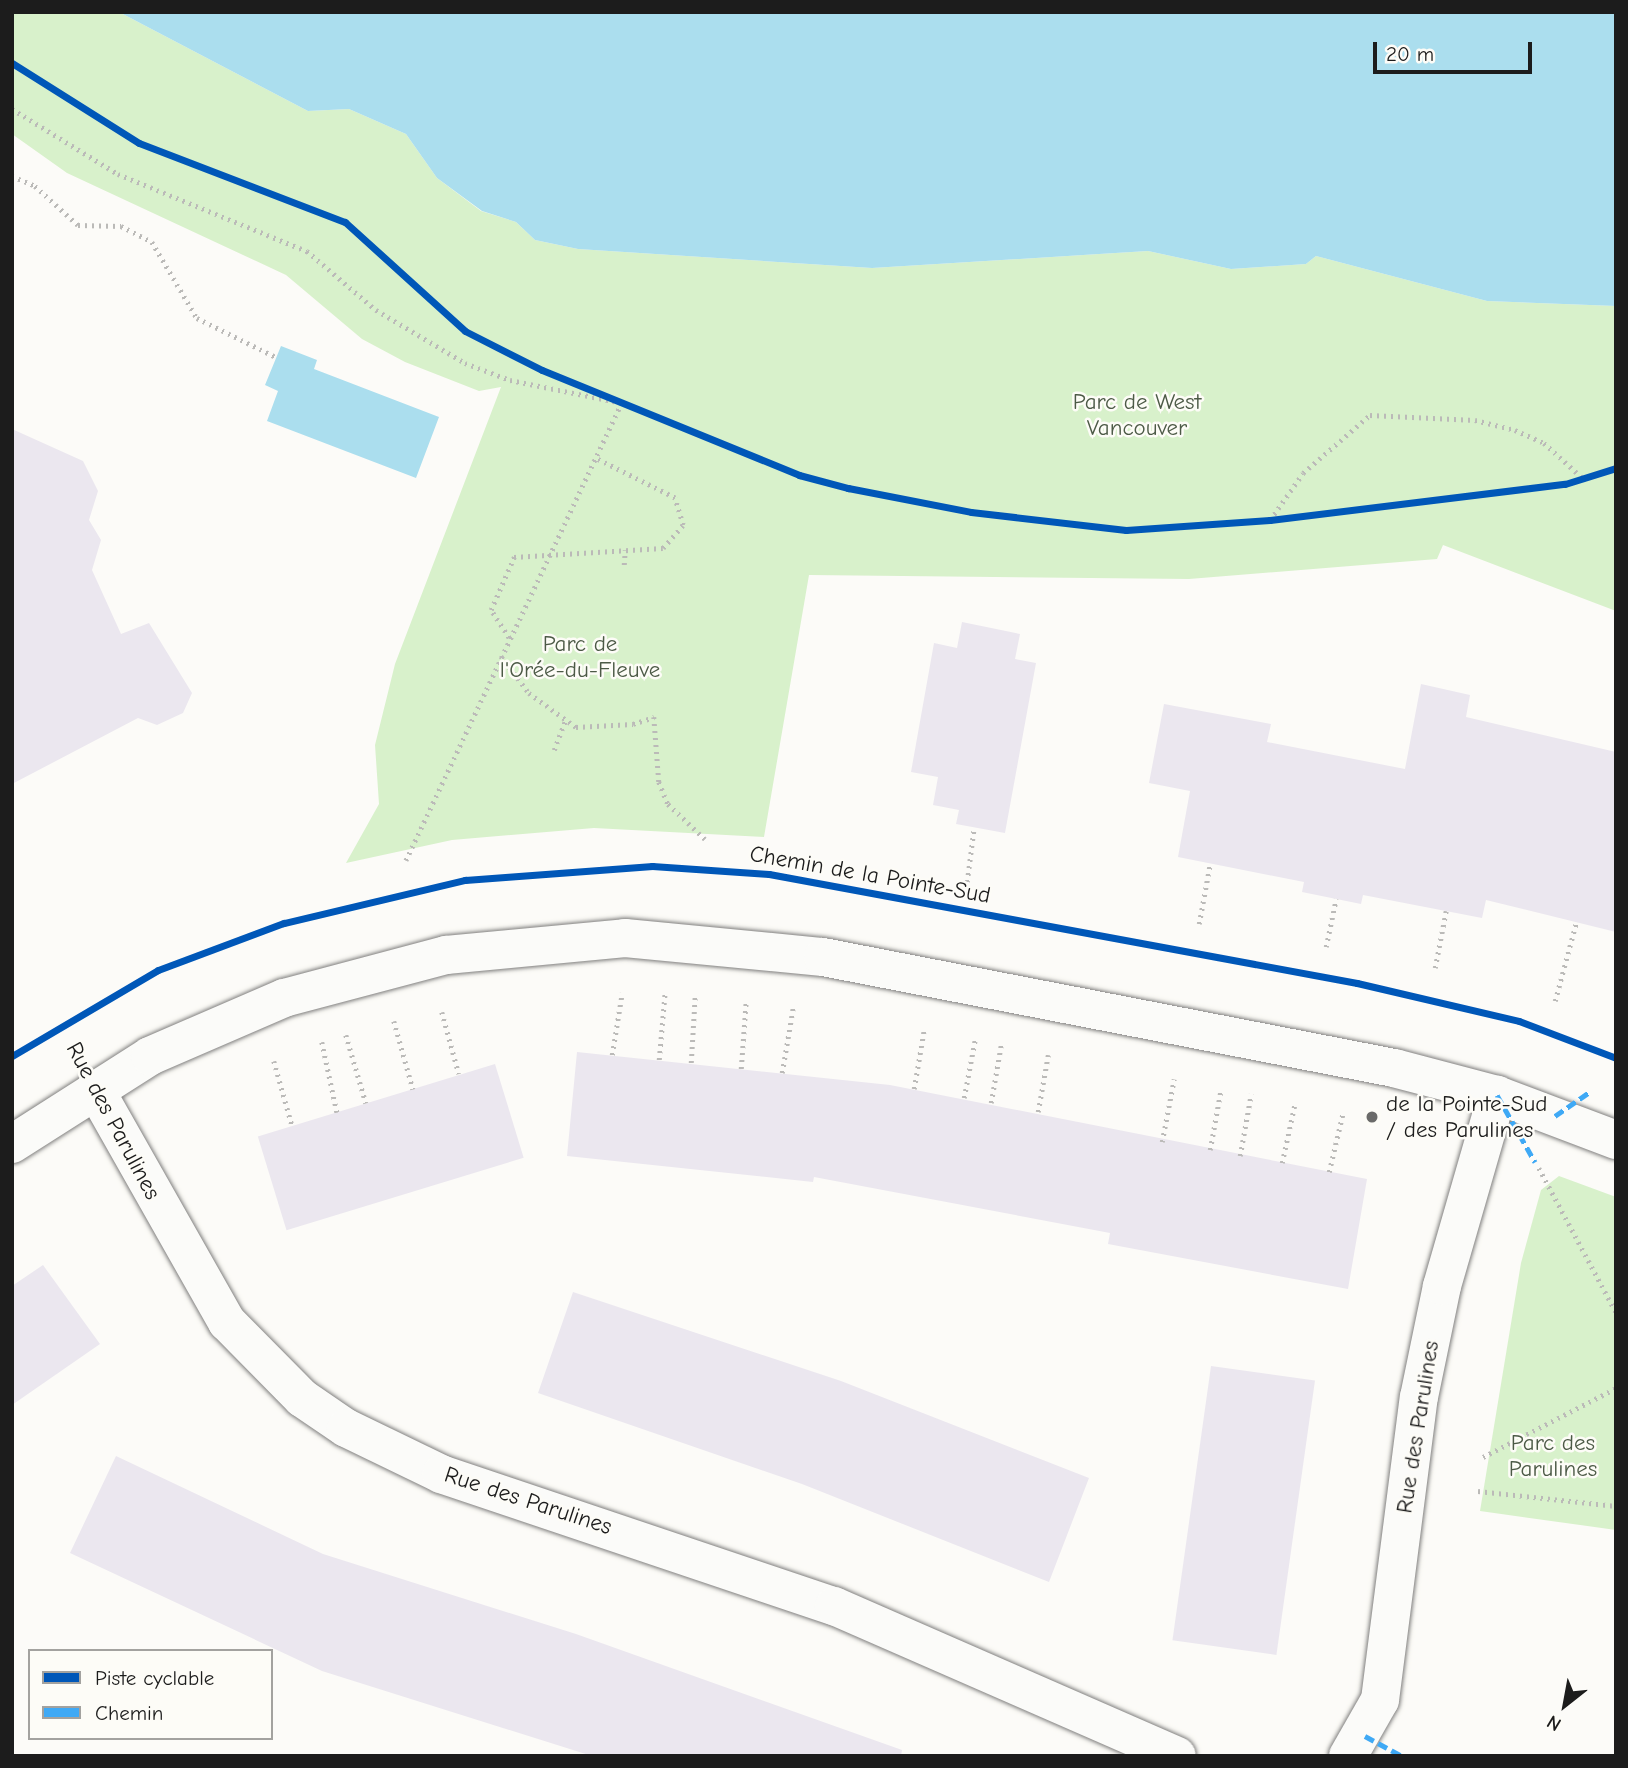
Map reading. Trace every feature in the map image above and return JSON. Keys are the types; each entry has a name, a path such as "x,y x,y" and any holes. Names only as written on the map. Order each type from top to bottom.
{"street":[{"path":"12,1144 95,1089 193,1035 340,981 521,944 625,938 754,946 981,985 1394,1068 1497,1095 1616,1140"},
{"name":"Rue des Parulines","path":"95,1089 227,1322 302,1398 346,1428 441,1474 834,1606 1177,1756"},
{"name":"Rue des Parulines","path":"1348,1756 1380,1700 1422,1384 1442,1286 1497,1095"}],"path":[{"path":"12,108 118,174 307,251 376,310 465,363 510,380 622,403"},
{"path":"12,176 35,186 78,225 121,226 152,242 197,318 276,357"},
{"path":"565,380 633,407"},
{"path":"400,872 622,403"},
{"path":"1270,520 1303,473 1370,415 1475,420 1515,430 1544,443 1585,480"},
{"path":"509,639 491,610 514,557 663,548 676,540 684,513 659,486 595,458"},
{"path":"1565,484 1595,476"},
{"path":"1260,521 1283,518"},
{"path":"624,565 625,550"},
{"path":"502,656 529,693 565,721 601,728 654,716 659,782 668,804 705,839"},
{"path":"554,750 565,721"},
{"path":"967,882 974,827"},
{"path":"1199,923 1210,864"},
{"path":"1326,947 1336,899"},
{"path":"1435,968 1446,911"},
{"path":"1556,1001 1576,923"},
{"path":"659,1060 665,992"},
{"path":"612,1055 622,993"},
{"path":"691,1063 695,995"},
{"path":"741,1069 746,1001"},
{"path":"782,1073 793,1008"},
{"path":"442,1012 459,1074"},
{"path":"394,1021 413,1089"},
{"path":"914,1089 924,1030"},
{"path":"346,1035 366,1103"},
{"path":"964,1098 975,1040"},
{"path":"322,1042 337,1112"},
{"path":"991,1103 1001,1045"},
{"path":"1038,1112 1048,1055"},
{"path":"274,1061 292,1125"},
{"path":"1162,1142 1174,1079"},
{"path":"1210,1150 1221,1088"},
{"path":"1240,1156 1251,1094"},
{"path":"1282,1163 1295,1102"},
{"path":"1329,1172 1343,1113"},
{"path":"1539,1168 1616,1312"},
{"path":"1483,1457 1616,1388"},
{"path":"1478,1490 1616,1506"}],"green space":[{"name":"Parc de West Vancouver","path":"12,12 119,12 308,111 349,109 406,134 437,178 481,211 516,222 535,240 578,249 872,268 1148,251 1231,269 1306,264 1316,256 1487,301 1616,306 1616,611 1443,545 1437,559 1189,579 809,575 764,837 594,828 452,840 346,863 379,804 375,745 395,664 501,387 479,391 405,362 362,339 286,275 67,173 12,134"},
{"name":"Parc des Parulines","path":"1559,1176 1616,1197 1616,1530 1480,1511 1521,1263 1541,1190"}],"water":[{"path":"119,12 1616,12 1616,306 1487,301 1316,256 1306,264 1231,269 1148,251 872,268 578,249 535,240 516,222 482,211 437,178 406,134 349,109 308,111"},
{"path":"281,346 317,360 314,369 439,417 416,478 267,421 278,391 265,385"}],"building":[{"path":"12,429 83,461 98,491 89,520 101,540 92,570 121,634 149,623 192,693 183,713 157,725 138,718 12,784"},
{"path":"962,622 1020,634 1015,659 1036,663 1005,833 956,824 959,810 933,805 938,777 911,772 934,643 957,648"},
{"path":"1421,684 1470,695 1466,717 1616,752 1616,932 1486,900 1482,918 1363,895 1361,904 1302,892 1304,882 1178,857 1190,791 1149,783 1164,704 1271,724 1267,742 1405,769"},
{"path":"577,1052 890,1085 1367,1179 1348,1289 1108,1244 1110,1233 814,1177 813,1182 567,1156"},
{"path":"495,1064 524,1158 286,1230 258,1137"},
{"path":"43,1265 100,1344 12,1405 12,1286"},
{"path":"573,1292 841,1381 1089,1478 1049,1582 802,1484 538,1393"},
{"path":"1211,1366 1315,1381 1276,1655 1172,1640"},
{"path":"116,1456 323,1554 576,1634 902,1750 901,1756 592,1756 322,1671 70,1553"}],"marked path":[{"path":"1555,1116 1591,1091"},
{"path":"1497,1095 1535,1162"},
{"path":"1365,1736 1402,1756"}],"cycle path":[{"path":"12,63 139,143 345,222 465,331 542,370 799,475 848,488 971,512 1126,530 1270,520 1565,484 1616,468"},
{"name":"Chemin de la Pointe-Sud","path":"12,1056 158,970 284,923 465,880 652,866 769,874 1357,983 1519,1021 1616,1058"}],"place":[{"name":"de la Pointe-Sud / des Parulines","path":"1372,1117"}],"park label":[{"name":"Parc de l'Orée-du-Fleuve","path":"580,657"}]}
